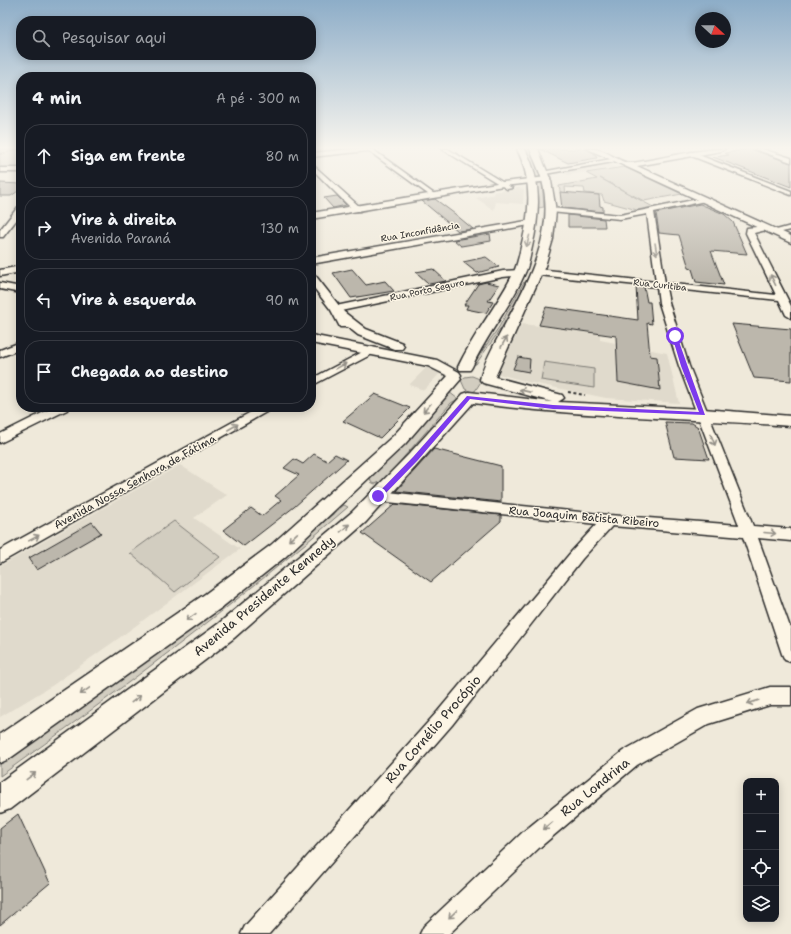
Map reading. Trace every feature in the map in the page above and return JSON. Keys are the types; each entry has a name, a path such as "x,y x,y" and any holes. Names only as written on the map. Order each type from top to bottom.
{"main road":[{"path":"0,750 213,601 278,551 399,440 459,372 520,273 532,222 534,209 533,193"},
{"path":"488,379 495,358 538,272 550,228 551,210 548,193"},
{"path":"688,193 763,228 782,230 791,240"},
{"path":"696,193 791,235"},
{"path":"459,372 481,370 488,379 511,388 604,409"},
{"path":"459,372 458,391 471,398 529,405 703,414 791,421"},
{"name":"Avenida Presidente Kennedy","path":"0,799 226,631 359,517 416,458 488,379"}],"street":[{"path":"340,193 357,209"},
{"path":"429,193 434,196"},
{"path":"316,215 459,193"},
{"path":"316,220 469,193"},
{"path":"620,217 703,200"},
{"path":"551,210 644,220 653,224"},
{"path":"650,211 664,303 684,366 748,531 791,654"},
{"path":"0,235 16,215"},
{"name":"Rua Inconfidência","path":"316,261 532,222"},
{"path":"763,228 752,229 750,230 750,233 791,314"},
{"path":"0,267 16,264"},
{"path":"0,273 16,270"},
{"name":"Rua Curitiba","path":"538,272 782,298"},
{"name":"Rua Porto Seguro","path":"338,312 503,274 520,273"},
{"path":"316,283 338,312 353,338 432,362 459,372"},
{"path":"0,286 16,289"},
{"path":"316,339 376,345"},
{"path":"316,380 376,345"},
{"path":"0,354 16,346"},
{"path":"0,439 53,412"},
{"name":"Avenida Nossa Senhora de Fátima","path":"0,557 260,412"},
{"name":"Rua Joaquim Batista Ribeiro","path":"378,496 608,520 791,535"},
{"name":"Rua Cornélio Procópio","path":"253,934 444,718 577,555 608,520"},
{"name":"Rua Londrina","path":"432,934 531,840 630,758 705,716 770,696 791,696"}],"shaded area":[{"path":"494,193 524,193 523,204 496,202 494,210 476,198 495,194"},
{"path":"537,193 543,193 544,207 538,208"},
{"path":"560,193 566,193 566,197 561,196"},
{"path":"585,193 627,193 653,207 637,210 604,201 602,195"},
{"path":"628,193 679,193 682,194 644,201"},
{"path":"524,282 526,283 502,327 476,364 473,364 499,327"},
{"path":"522,324 600,333 600,340 667,353 679,403 606,398 528,382 496,373"},
{"path":"544,362 594,369 594,388 541,380"},
{"path":"430,364 443,370 424,390 409,385"},
{"path":"472,376 482,380 475,391 471,392 465,389 461,380 465,377"},
{"path":"449,392 458,399 451,403 383,481 375,484 371,482 370,478"},
{"path":"180,465 227,495 194,518 240,549 53,685 0,717 0,566"},
{"path":"344,505 348,507 221,612 134,679 0,776 0,764 114,685 245,587"},
{"path":"174,521 220,557 175,592 130,553"}],"building":[{"path":"0,193 16,193 11,196 0,196"},
{"path":"560,193 599,195 600,206 603,207 603,212 562,208"},
{"path":"337,196 346,205 333,208 324,198"},
{"path":"435,199 473,229 458,231 422,201"},
{"path":"700,204 724,214 733,222 747,254 711,251 724,285 696,282 692,269 689,268 679,235 659,233 656,213"},
{"path":"568,215 604,219 605,227 568,227"},
{"path":"490,234 491,241 461,246 454,240"},
{"path":"486,257 499,267 477,273 463,262"},
{"path":"352,269 366,285 385,281 394,291 351,298 333,273"},
{"path":"433,269 446,281 429,284 416,272"},
{"path":"486,282 499,285 488,301 493,302 486,313 466,309 468,305 464,305 478,284"},
{"path":"636,286 644,287 647,302 650,302 652,324 647,323 650,356 657,357 660,390 618,382 616,336 539,325 546,307 638,320"},
{"path":"732,324 791,329 791,381 754,378"},
{"path":"518,357 530,359 529,372 513,369"},
{"path":"375,394 410,408 380,438 343,421"},
{"path":"665,422 692,423 698,427 709,459 674,457"},
{"path":"434,449 501,466 501,502 396,491"},
{"path":"314,454 327,461 335,454 347,460 294,507 244,546 223,530 251,508 262,516 281,500 275,496 299,475 284,468 294,459 303,464"},
{"path":"395,504 501,515 501,521 431,582 362,533"},
{"path":"92,522 101,533 37,570 29,558"},
{"path":"18,814 50,883 0,925 0,828"}],"route":[{"path":"378,496 416,458 469,397 507,403 553,407 703,414 684,366 675,336"}]}
